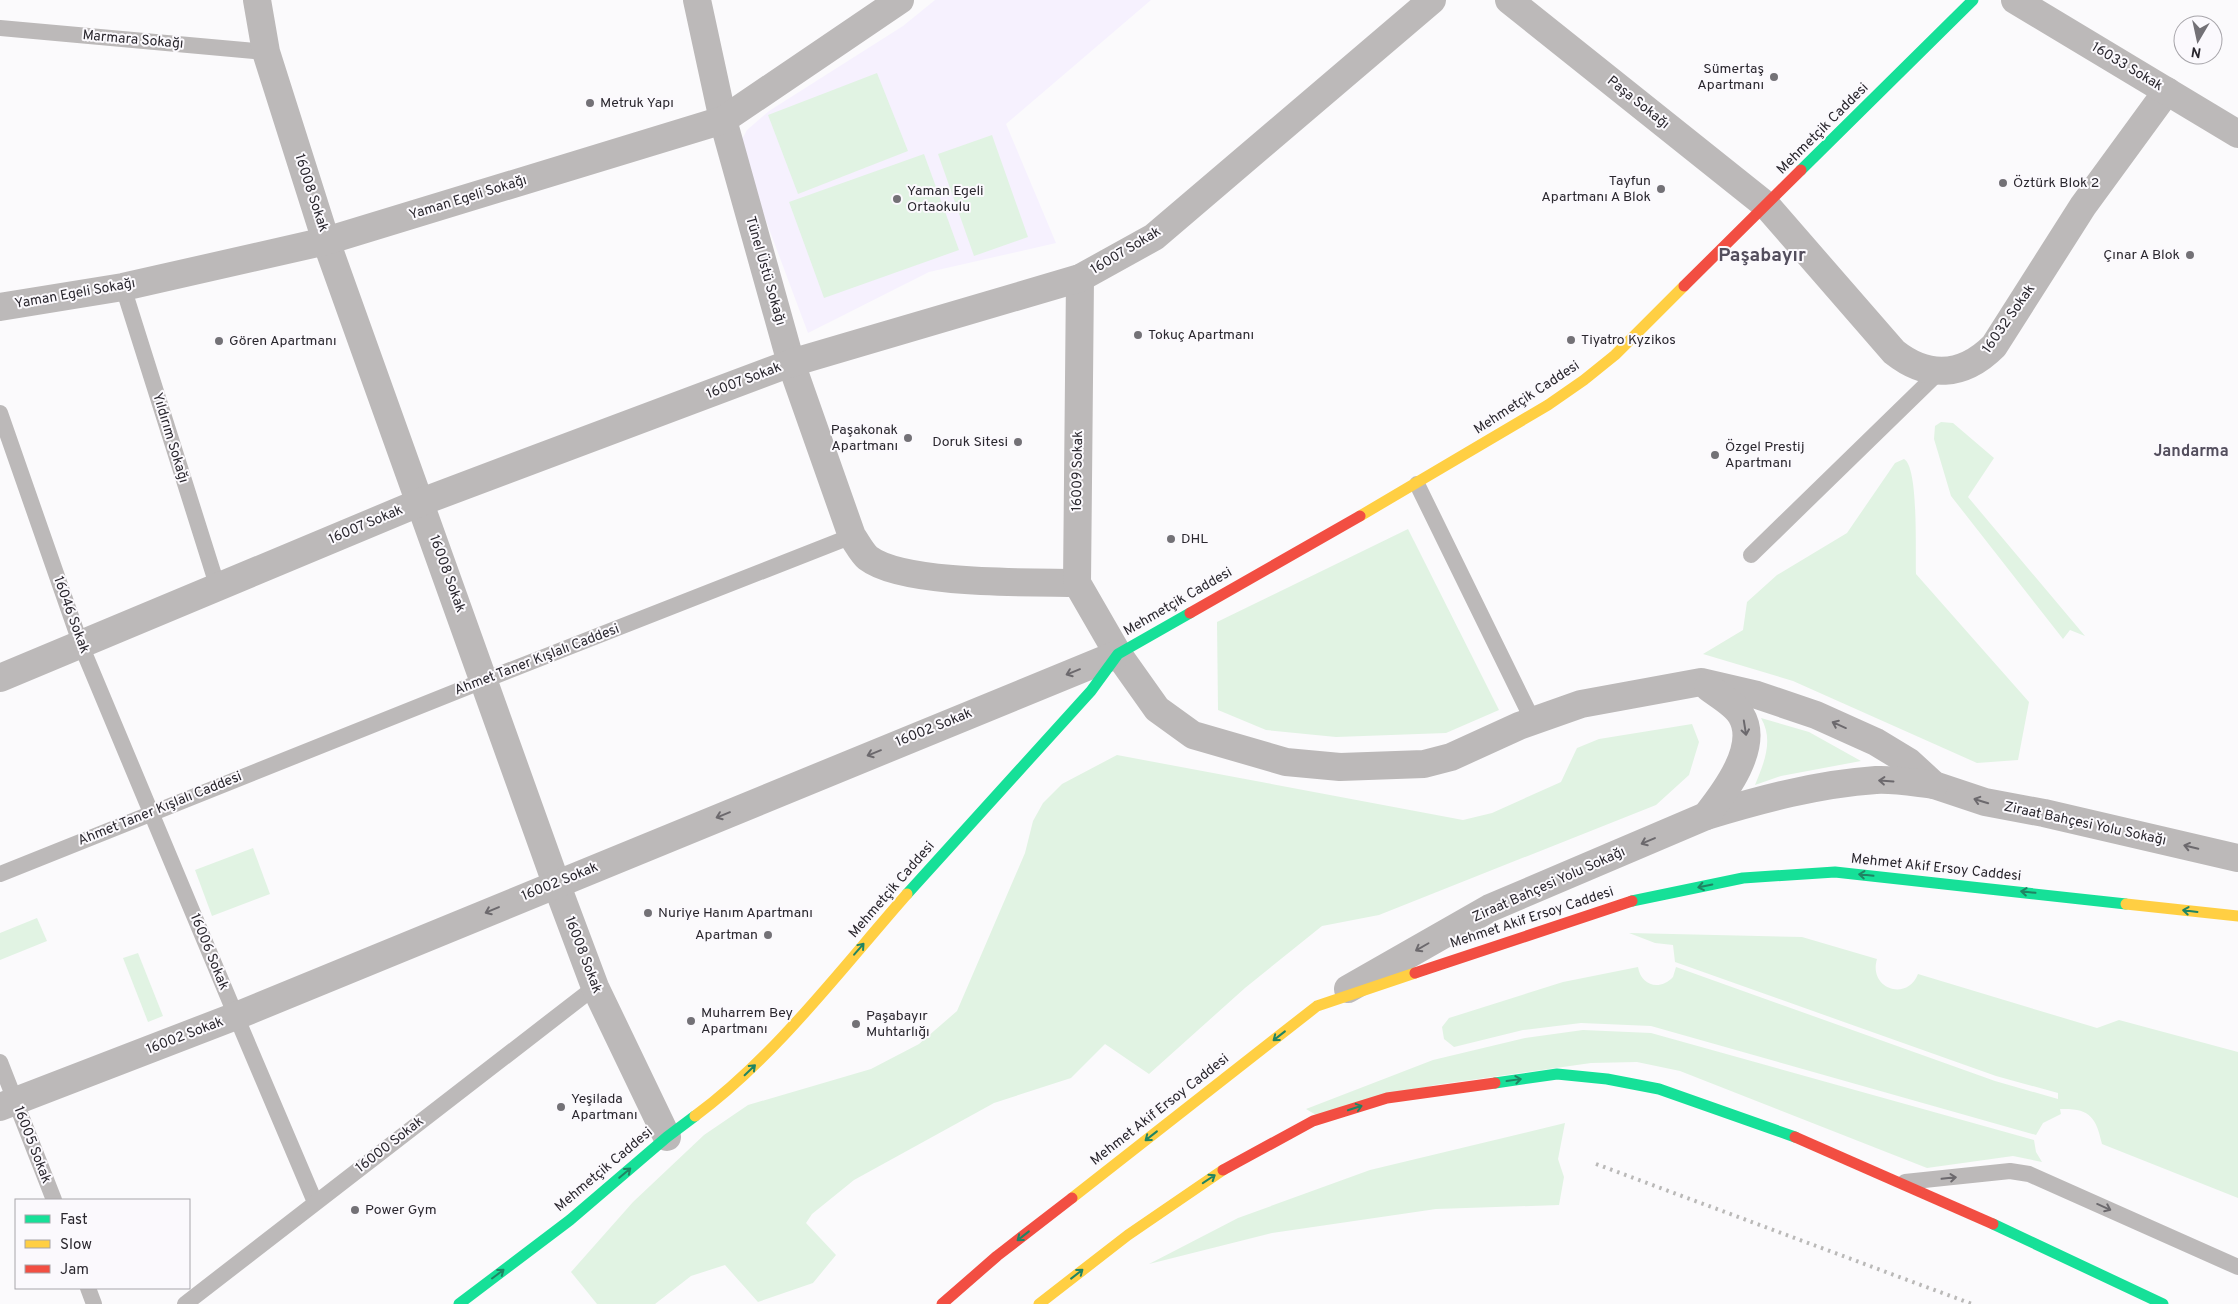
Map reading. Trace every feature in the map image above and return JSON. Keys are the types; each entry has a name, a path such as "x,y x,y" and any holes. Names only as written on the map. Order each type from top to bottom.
{"main road":[{"name":"Mehmetçik Caddesi","path":"459,1304 570,1220 667,1137 717,1100 769,1052 996,795 1091,691 1118,654 1417,484 1584,380 1615,355 1973,0"},
{"name":"Mehmet Akif Ersoy Caddesi","path":"942,1304 997,1256 1317,1006 1620,904 1743,878 1835,872 2238,916"},
{"path":"1039,1304 1128,1235 1220,1172 1313,1121 1387,1098 1557,1074 1607,1079 1659,1089 1778,1129 2163,1304"}],"street":[{"name":"16008 Sokak","path":"258,0 266,52 326,241 485,680 556,883 595,987 667,1137"},
{"name":"Tünel Üstü Sokağı","path":"697,0 723,120 791,363 852,536"},
{"name":"Yaman Egeli Sokağı","path":"0,307 123,287 326,241 723,120 900,0"},
{"name":"16007 Sokak","path":"0,678 421,502 791,363 1080,278 1154,237 1432,0"},
{"name":"Paşa Sokağı","path":"1509,0 1766,206"},
{"name":"16033 Sokak","path":"2016,0 2238,134"},
{"name":"16032 Sokak","path":"1766,206 1894,352 1907,362 1923,369 1955,370 1970,365 1983,357 1994,346 2083,206 2167,91"},
{"name":"16009 Sokak","path":"1080,278 1078,583 1118,654"},
{"path":"852,536 868,558 889,568 955,579 1078,583"},
{"name":"Ziraat Bahçesi Yolu Sokağı","path":"1118,654 1157,709 1186,731 1201,738 1286,762 1340,767 1424,764 1451,757 1533,721 1581,704 1701,682 1757,695 1816,715 1876,742 1909,762 1934,785"},
{"name":"16002 Sokak","path":"8,1103 236,1016 556,883 1118,654"},
{"name":"Ziraat Bahçesi Yolu Sokağı","path":"1701,682 1741,713 1747,729 1739,764 1726,790 1706,816"},
{"name":"Ziraat Bahçesi Yolu Sokağı","path":"1317,1006 1490,908 1706,816 1758,800 1812,789 1878,780 1934,785 1984,802 2044,813 2238,858"}],"lane":[{"name":"Marmara Sokağı","path":"0,28 266,52"},
{"name":"Yıldırım Sokağı","path":"123,287 218,588"},
{"path":"1752,555 1940,371"},
{"name":"16046 Sokak","path":"0,413 81,645 152,812"},
{"path":"1417,484 1533,721"},
{"name":"Ahmet Taner Kışlalı Caddesi","path":"0,874 152,812 852,536"},
{"name":"16006 Sokak","path":"152,812 236,1016 316,1202"},
{"name":"16000 Sokak","path":"185,1304 595,987"},
{"name":"16005 Sokak","path":"0,1062 8,1103 54,1199"},
{"path":"1900,1183 2010,1171 2029,1174 2238,1267"},
{"path":"88,1289 94,1304"}],"shaded area":[{"name":"Yaman Egeli Ortaokulu","path":"935,0 1151,0 1006,124 1056,243 929,272 808,333 741,154 741,141 747,130 769,111 903,26"}],"green space":[{"path":"877,73 908,151 798,194 768,115"},
{"path":"992,135 1028,237 974,256 938,154"},
{"path":"924,154 959,250 824,298 789,202"},
{"path":"1941,422 1953,423 1994,458 1968,497 2085,636 2070,630 2063,639 1951,496 1934,439 1935,426"},
{"path":"1904,459 1909,465 1914,494 1916,574 2029,702 2018,760 1977,763 1793,681 1703,654 1743,630 1747,602 1777,575 1847,533 1895,463"},
{"path":"1408,529 1499,710 1446,733 1336,737 1266,730 1218,710 1217,622"},
{"path":"1761,718 1809,732 1861,761 1781,776 1755,785 1764,760 1767,743 1765,726"},
{"path":"1692,724 1699,742 1689,775 1656,805 1379,915 1322,926 1245,988 1149,1074 1105,1044 1071,1078 994,1103 854,1180 812,1214 806,1223 836,1255 813,1283 758,1302 725,1265 691,1276 655,1304 597,1304 571,1272 633,1202 704,1135 748,1105 871,1069 919,1044 957,1011 1025,853 1033,821 1043,803 1062,784 1117,755 1463,820 1492,813 1561,782 1577,748 1599,739"},
{"path":"253,848 270,894 212,916 195,870"},
{"path":"37,918 47,941 0,960 0,933"},
{"path":"1629,933 1802,937 1877,959 1876,969 1878,978 1890,988 1906,988 1913,983 1918,974 2097,1028 2119,1020 2238,1052 2238,1198 2102,1144 2094,1121 2090,1116 2078,1110 2060,1109 2061,1114 2043,1123 2036,1135 1651,1026 1581,1023 1523,1030 1454,1047 1444,1039 1442,1027 1449,1018 1563,982 1638,967 1643,979 1657,985 1673,977 1676,967 1995,1081 2058,1099 2058,1093 1996,1076 1675,962 1673,945 1655,943"},
{"path":"138,953 163,1016 148,1022 123,958"},
{"path":"1583,1030 1651,1033 2034,1140 2036,1152 2042,1162 2013,1156 1927,1168 1680,1071 1637,1062 1591,1063 1435,1085 1316,1115 1306,1109 1433,1060 1525,1038"},
{"path":"1565,1123 1558,1159 1564,1177 1559,1205 1436,1209 1272,1233 1149,1264 1238,1218 1370,1170"}],"railway":[{"path":"1596,1164 1972,1304"}],"traffic: fast":[{"path":"1801,170 1973,0"},
{"path":"907,894 1091,691 1118,654 1190,613"},
{"path":"1632,901 1743,878 1835,872 2126,904"},
{"path":"1495,1083 1557,1074 1607,1079 1659,1089 1795,1137"},
{"path":"459,1304 570,1220 667,1137 695,1116"},
{"path":"1993,1224 2163,1304"}],"traffic: slow":[{"path":"1360,516 1548,405 1584,380 1615,355 1684,286"},
{"path":"695,1116 724,1093 780,1040 907,894"},
{"path":"2126,904 2238,916"},
{"path":"1072,1198 1317,1006 1415,973"},
{"path":"1039,1304 1128,1235 1223,1170"}],"traffic: jam":[{"path":"1684,286 1801,170"},
{"path":"1190,613 1360,516"},
{"path":"1415,973 1632,901"},
{"path":"1223,1170 1313,1121 1387,1098 1495,1083"},
{"path":"1795,1137 1993,1224"},
{"path":"942,1304 997,1256 1072,1198"}],"place":[{"name":"Sümertaş Apartmanı","path":"1774,77"},
{"name":"Metruk Yapı","path":"590,103"},
{"name":"Öztürk Blok 2","path":"2003,183"},
{"name":"Tayfun Apartmanı A Blok","path":"1661,189"},
{"name":"Yaman Egeli Ortaokulu","path":"897,199"},
{"name":"Çınar A Blok","path":"2190,255"},
{"name":"Tokuç Apartmanı","path":"1138,335"},
{"name":"Tiyatro Kyzikos","path":"1571,340"},
{"name":"Gören Apartmanı","path":"219,341"},
{"name":"Paşakonak Apartmanı","path":"908,438"},
{"name":"Doruk Sitesi","path":"1018,442"},
{"name":"Özgel Prestij Apartmanı","path":"1715,455"},
{"name":"DHL","path":"1171,539"},
{"name":"Nuriye Hanım Apartmanı","path":"648,913"},
{"name":"Apartman","path":"768,935"},
{"name":"Muharrem Bey Apartmanı","path":"691,1021"},
{"name":"Paşabayır Muhtarlığı","path":"856,1024"},
{"name":"Yeşilada Apartmanı","path":"561,1107"},
{"name":"Power Gym","path":"355,1210"}],"district":[{"name":"Paşabayır","path":"1762,256"},
{"name":"Jandarma","path":"2191,452"}]}
